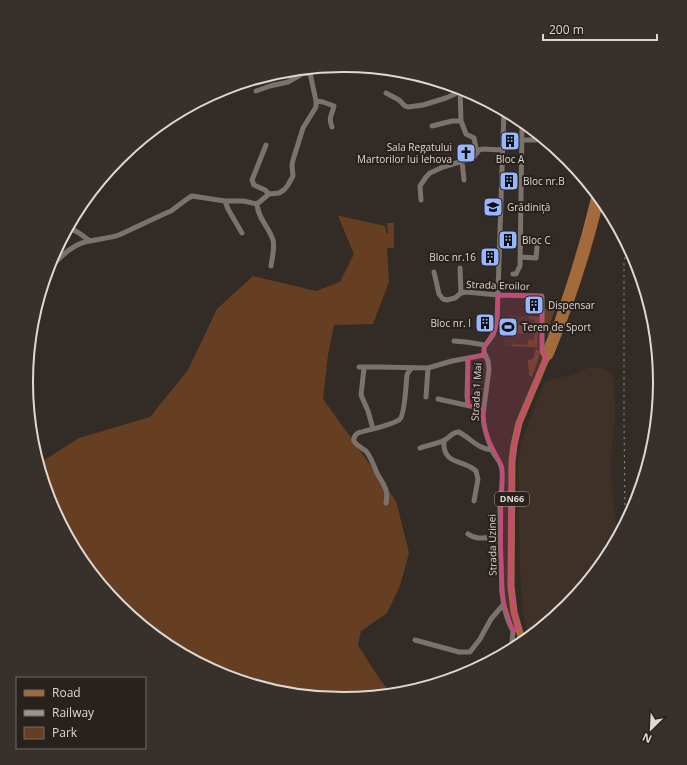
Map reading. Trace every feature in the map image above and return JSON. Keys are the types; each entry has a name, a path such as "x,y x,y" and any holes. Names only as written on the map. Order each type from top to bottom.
{"main road":[{"name":"DN66","path":"520,638 516,630 511,581 513,453 519,423 546,358 550,355 566,316 586,253 595,201"},
{"name":"DN66","path":"546,358 545,353 598,204"}],"street":[{"path":"59,260 74,247 83,242 119,235 171,211 192,196 257,204 269,194 279,193 284,190 293,176 292,165 301,133 316,108 310,74"},
{"path":"256,91 288,82 300,75"},
{"path":"386,92 408,107 428,104 456,93"},
{"path":"460,95 461,121 466,134 474,138 477,153"},
{"path":"316,102 323,102 334,106 330,118 332,127"},
{"path":"454,341 485,345 496,327 504,117"},
{"path":"432,126 452,121 461,121"},
{"path":"513,274 516,274 520,266 522,128"},
{"path":"521,140 536,140"},
{"path":"266,145 252,180 254,185 265,190 269,194"},
{"path":"421,200 420,186 430,173 443,167 473,158 479,150 503,150"},
{"path":"462,161 464,180"},
{"path":"225,200 228,210 242,233"},
{"path":"257,204 263,222 273,241 274,247 271,266"},
{"path":"73,230 90,240"},
{"path":"520,257 536,258 537,247"},
{"name":"Strada Eroilor","path":"460,268 460,293"},
{"name":"Strada Eroilor","path":"434,272 439,294 443,299 447,300 455,298 460,293 466,292 498,295 542,296 542,352 546,358"},
{"path":"542,329 549,331 554,330"},
{"name":"Strada 1 Mai","path":"485,345 484,349 488,361 488,370 483,414 484,426 493,452"},
{"path":"374,429 361,395 361,368 428,368 485,354"},
{"path":"468,358 468,405"},
{"path":"386,503 387,497 385,489 370,457 354,441 355,435 395,422 401,418 408,375 412,368"},
{"path":"426,397 428,368"},
{"path":"438,399 484,409"},
{"path":"420,448 444,440 455,432 459,432 479,446 493,452"},
{"path":"444,440 446,453 450,458 475,469 476,471 478,479 474,501"},
{"name":"Strada Uzinei","path":"493,452 502,466 500,505 501,593 507,619 516,630"},
{"path":"468,534 478,538 500,537"},
{"path":"415,640 459,652 470,652 480,639 491,619 503,605"},
{"path":"512,642 516,630"}],"highlighted area":[{"path":"498,295 542,296 542,347 546,359 519,423 512,461 511,586 518,629 513,631 501,593 502,466 486,434 482,409 468,405 468,358 484,355 484,347 496,327"}],"shaded area":[{"path":"511,315 540,317 538,349 504,345 504,318"},
{"path":"601,367 614,375 615,418 610,469 617,529 590,572 563,602 528,633 523,611 520,575 518,459 522,440 544,382 572,375 588,368"}],"green space":[{"path":"338,216 385,226 386,233 388,233 387,223 394,223 394,248 387,248 389,282 373,324 334,325 328,355 323,399 396,501 409,553 400,586 387,613 361,631 358,645 387,690 344,693 283,687 244,677 206,661 171,641 154,629 110,587 85,555 65,520 49,482 43,461 79,438 150,417 188,370 217,309 253,276 316,291 340,282 354,254"},
{"path":"544,309 555,309 549,327 544,323"},
{"path":"529,316 539,317 537,347 512,346 512,344 528,345 528,340 534,340 535,320 529,319"},
{"name":"Teren de Sport","path":"504,318 512,318 511,335 504,335"},
{"path":"512,325 525,325 524,334 512,333"},
{"path":"536,349 539,351 539,357 532,377 529,376 528,360 533,359"}],"railway":[{"path":"625,512 624,262 626,254"}],"place":[{"name":"Bloc A","path":"510,141"},
{"name":"Sala Regatului Martorilor lui Iehova","path":"466,153"},
{"name":"Bloc nr.B","path":"509,181"},
{"name":"Grădiniță","path":"493,207"},
{"name":"Bloc C","path":"508,240"},
{"name":"Bloc nr.16","path":"490,257"},
{"name":"Dispensar","path":"534,305"},
{"name":"Bloc nr. I","path":"485,323"},
{"name":"Teren de Sport","path":"508,327"}]}
